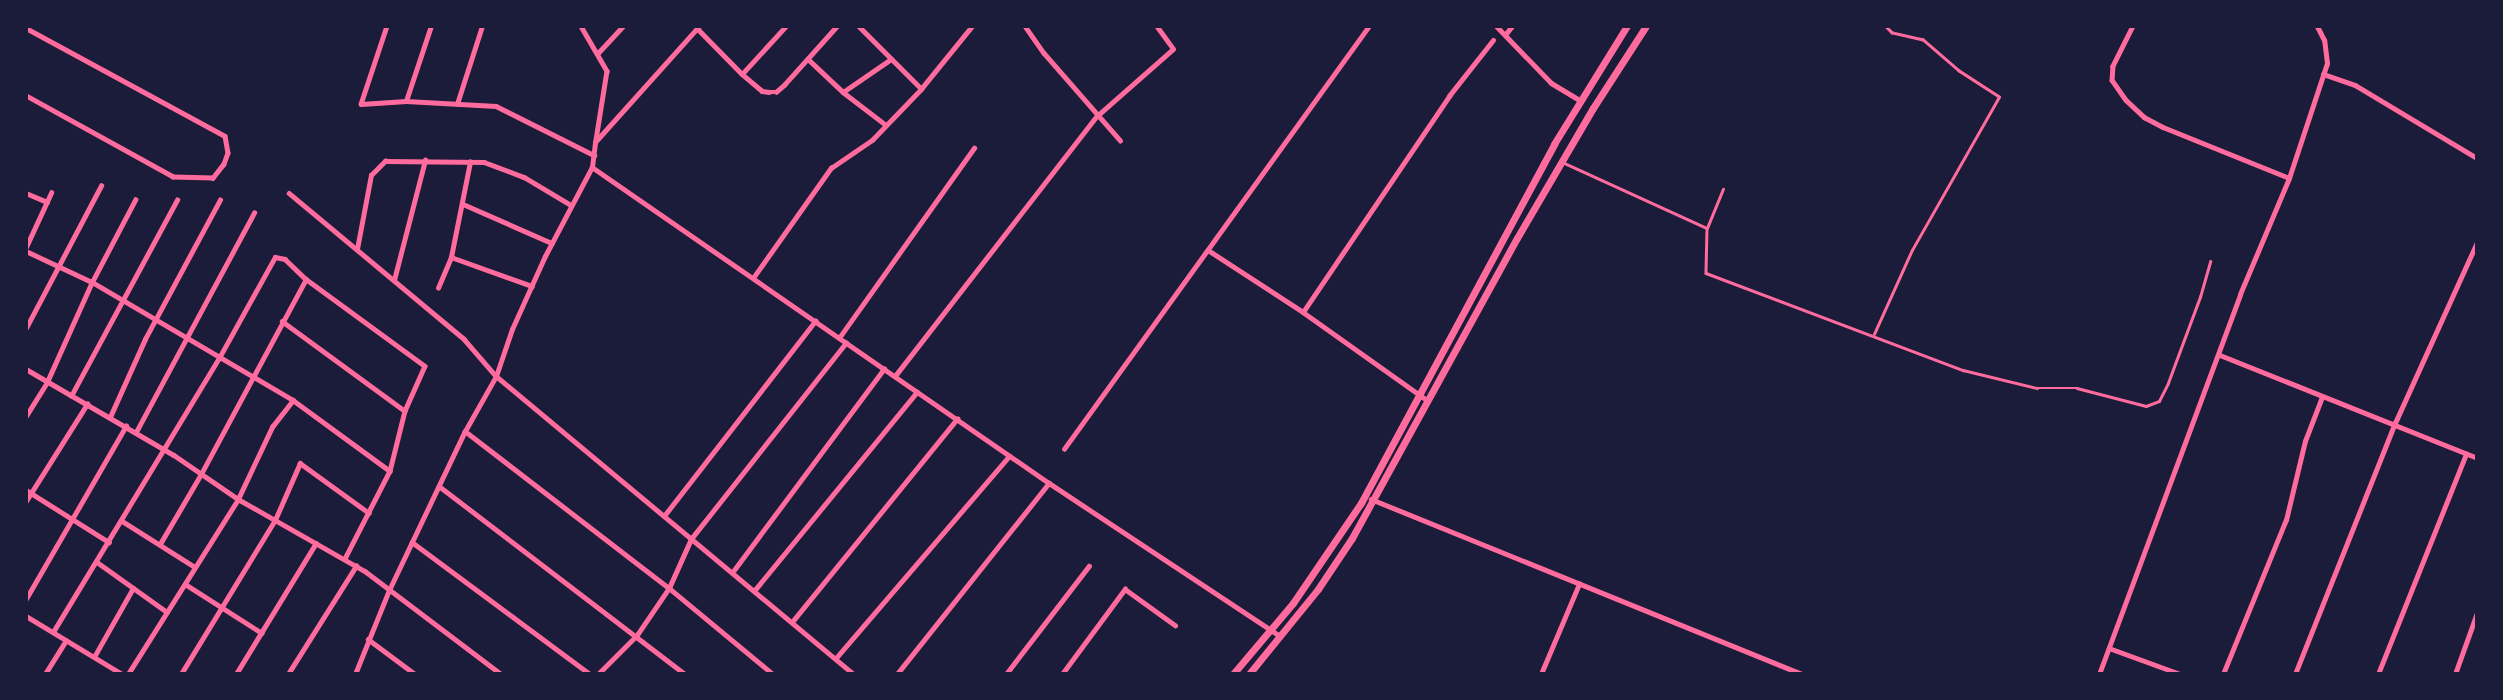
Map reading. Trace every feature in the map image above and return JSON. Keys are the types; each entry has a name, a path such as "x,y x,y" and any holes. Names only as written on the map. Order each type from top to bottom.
{"main road":[{"path":"1233,674 1273,629 1318,568 1364,497 1544,162 1579,100 1627,26"},
{"path":"1250,674 1323,582 1374,500 1551,178 1646,26"}],"street":[{"path":"387,26 362,104 406,101 496,106 594,155"},
{"path":"406,101 430,26"},
{"path":"457,104 482,26"},
{"path":"355,674 389,590 465,431 496,376 552,243 592,167 607,71 581,26"},
{"path":"597,54 623,26"},
{"path":"742,74 786,26"},
{"path":"595,142 698,27 742,74 762,91 776,92 837,26"},
{"path":"858,26 921,89"},
{"path":"753,278 831,169 872,140 921,89 972,26"},
{"path":"1025,26 1097,116 1120,140"},
{"path":"895,376 1097,116 1173,49 1156,26"},
{"path":"1064,449 1368,26"},
{"path":"1496,26 1551,83 1579,100"},
{"path":"1505,36 1512,26"},
{"path":"2133,26 2113,66 2112,80 2126,100 2144,117 2163,127 2289,178"},
{"path":"2099,674 2220,355 2240,294 2289,178 2327,63 2324,40 2317,26"},
{"path":"26,28 225,136 228,153 224,164 213,178 173,177 26,96"},
{"path":"1303,312 1449,96 1493,40"},
{"path":"808,59 843,92 886,125"},
{"path":"843,92 891,59"},
{"path":"2323,74 2355,85 2477,158"},
{"path":"839,338 974,148"},
{"path":"394,280 425,160"},
{"path":"357,249 371,175 385,161 484,162 524,177 571,205"},
{"path":"438,288 451,257 470,162"},
{"path":"592,167 1009,456 1280,636"},
{"path":"26,328 101,186"},
{"path":"26,193 47,202"},
{"path":"51,193 26,249 157,318 219,358 293,400 390,471"},
{"path":"289,193 464,339 496,376 691,539 734,570 754,591 854,674"},
{"path":"26,416 47,382 92,282 135,200"},
{"path":"71,396 177,200"},
{"path":"110,417 157,318 220,200"},
{"path":"463,204 552,243"},
{"path":"136,432 254,213"},
{"path":"2295,674 2395,423 2477,242"},
{"path":"1208,250 1303,312 1427,400"},
{"path":"53,632 219,358 275,257 285,259 306,279 425,366 405,411 390,471 345,559"},
{"path":"451,257 533,286"},
{"path":"160,544 201,474 306,279"},
{"path":"282,321 405,411"},
{"path":"664,516 815,321"},
{"path":"598,674 636,635 669,588 691,539 846,343"},
{"path":"2220,355 2477,458"},
{"path":"26,369 164,449 238,499 356,566 500,674"},
{"path":"734,570 884,369"},
{"path":"754,591 918,392"},
{"path":"2223,674 2286,520 2305,441 2322,397"},
{"path":"128,674 238,499 272,428 293,400"},
{"path":"26,501 29,491 87,404"},
{"path":"792,622 957,419"},
{"path":"26,599 126,426"},
{"path":"465,431 669,588 773,674"},
{"path":"2378,674 2466,454"},
{"path":"836,658 1009,456"},
{"path":"181,674 275,520 300,463 369,513"},
{"path":"906,674 899,671 1049,483"},
{"path":"439,486 685,674"},
{"path":"29,491 109,541"},
{"path":"1364,497 1802,674"},
{"path":"122,521 195,567"},
{"path":"412,542 590,674"},
{"path":"236,674 316,543"},
{"path":"96,562 167,612"},
{"path":"288,674 356,566"},
{"path":"1006,674 1089,566"},
{"path":"185,584 262,633"},
{"path":"1541,674 1579,584"},
{"path":"94,657 134,588"},
{"path":"1062,674 1125,589 1175,625"},
{"path":"2455,674 2477,613"},
{"path":"26,616 122,674"},
{"path":"368,639 415,674"},
{"path":"45,674 66,640"},
{"path":"2109,648 2180,674"},
{"path":"107,674 111,667"}],"lane":[{"path":"1874,334 1912,250 1999,97 1959,71 1923,40 1892,33 1885,26"},
{"path":"1561,162 1707,228"},
{"path":"1723,189 1707,228 1706,273 1874,334 1919,356 2004,382 2037,388 2077,388 2146,406 2159,401 2168,383 2200,297 2210,261"}]}
